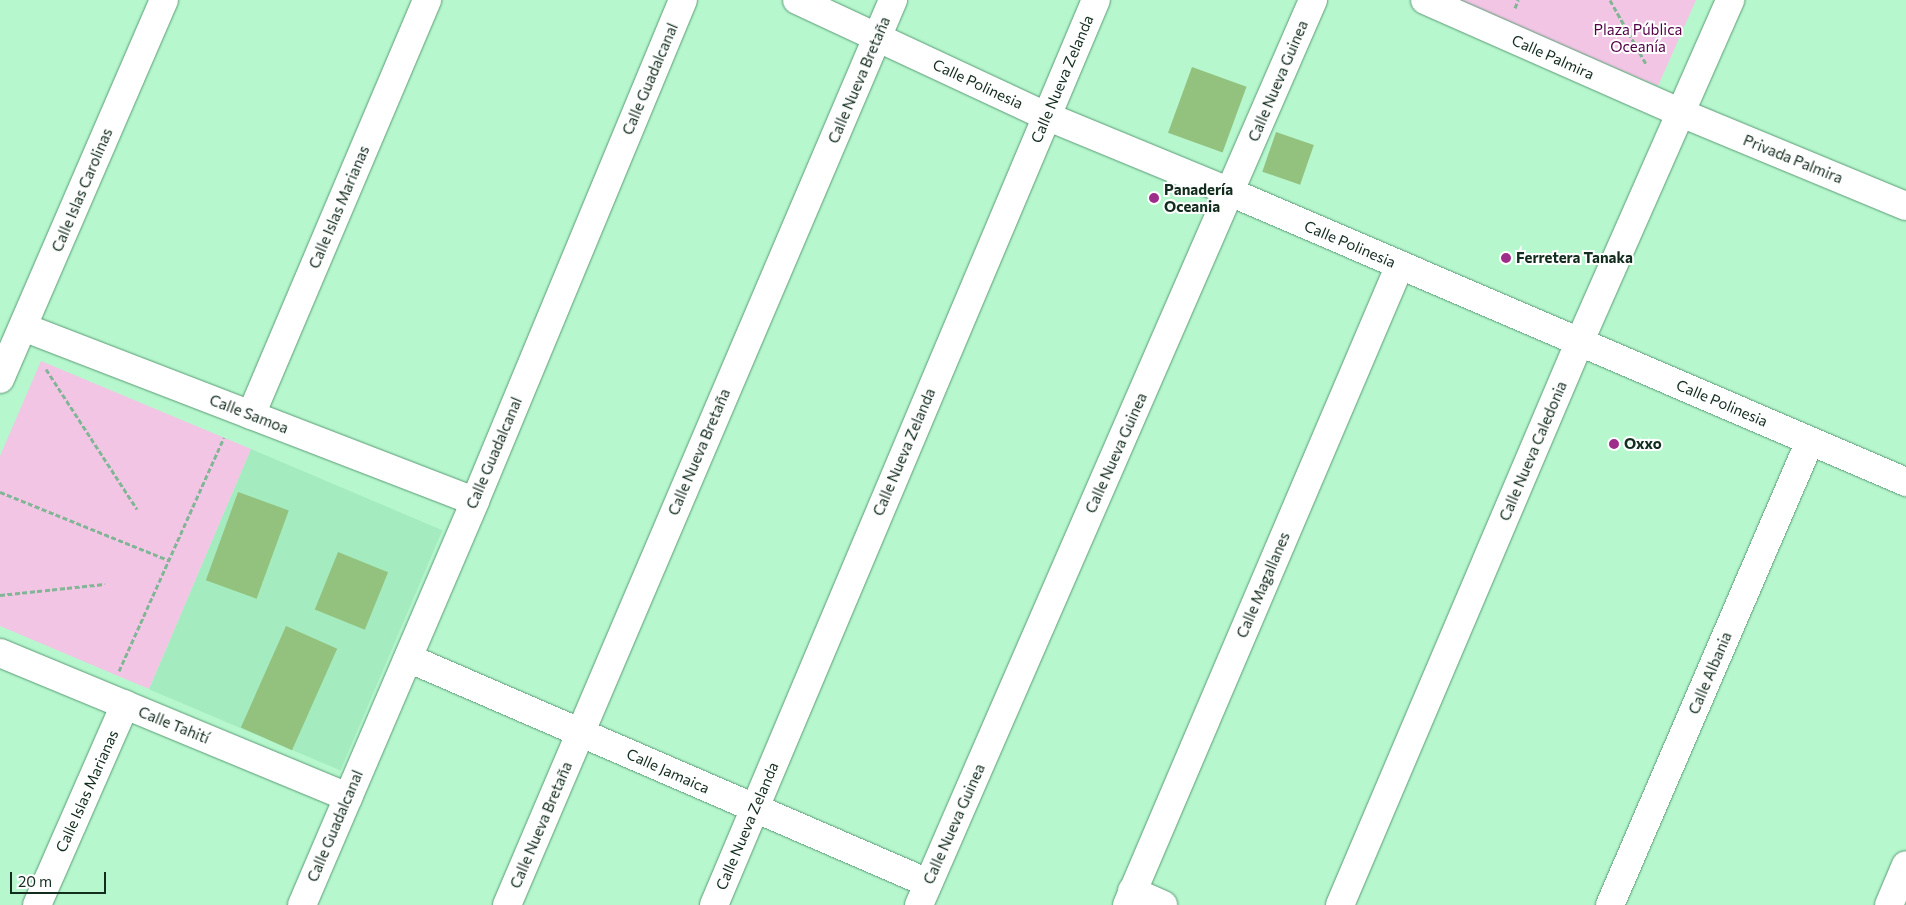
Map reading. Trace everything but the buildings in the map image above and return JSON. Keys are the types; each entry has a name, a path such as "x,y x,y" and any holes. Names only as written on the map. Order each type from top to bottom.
{"street":[{"name":"Calle Islas Carolinas","path":"0,379 164,0"},
{"name":"Calle Islas Marianas","path":"251,415 427,0"},
{"name":"Calle Guadalcanal","path":"302,905 475,501 683,0"},
{"name":"Calle Polinesia","path":"797,0 1046,116 1230,192 1906,482"},
{"name":"Calle Nueva Bretaña","path":"507,905 893,0"},
{"name":"Calle Nueva Zelanda","path":"714,905 1096,0"},
{"name":"Calle Nueva Guinea","path":"924,894 1313,0"},
{"name":"Calle Palmira","path":"1425,0 1681,113"},
{"name":"Calle Nueva Caledonia","path":"1340,905 1579,343 1730,0"},
{"name":"Privada Palmira","path":"1681,113 1906,206"},
{"name":"Calle Magallanes","path":"1130,898 1400,265"},
{"name":"Calle Samoa","path":"23,328 475,501"},
{"name":"Calle Albania","path":"1610,905 1810,441"},
{"name":"Calle Tahití","path":"0,653 348,797"},
{"name":"Calle Jamaica","path":"408,658 754,809 924,894"},
{"name":"Calle Islas Marianas","path":"37,905 125,705"},
{"path":"1888,905 1906,865"},
{"path":"1130,898 1163,905"}],"path":[{"path":"1610,0 1648,69"},
{"path":"41,361 137,509"},
{"path":"125,705 117,675 224,437 251,415"},
{"path":"0,492 168,560"},
{"path":"0,595 104,584"}],"shaded area":[{"path":"251,449 442,530 340,771 149,689"}],"green space":[{"name":"Plaza Pública Oceanía","path":"1457,0 1696,0 1658,86"},
{"path":"41,361 251,449 149,689 0,626 0,456"}],"place":[{"name":"Panadería Oceania","path":"1154,198"},
{"name":"Ferretera Tanaka","path":"1506,258"},
{"name":"Oxxo","path":"1614,444"}]}
